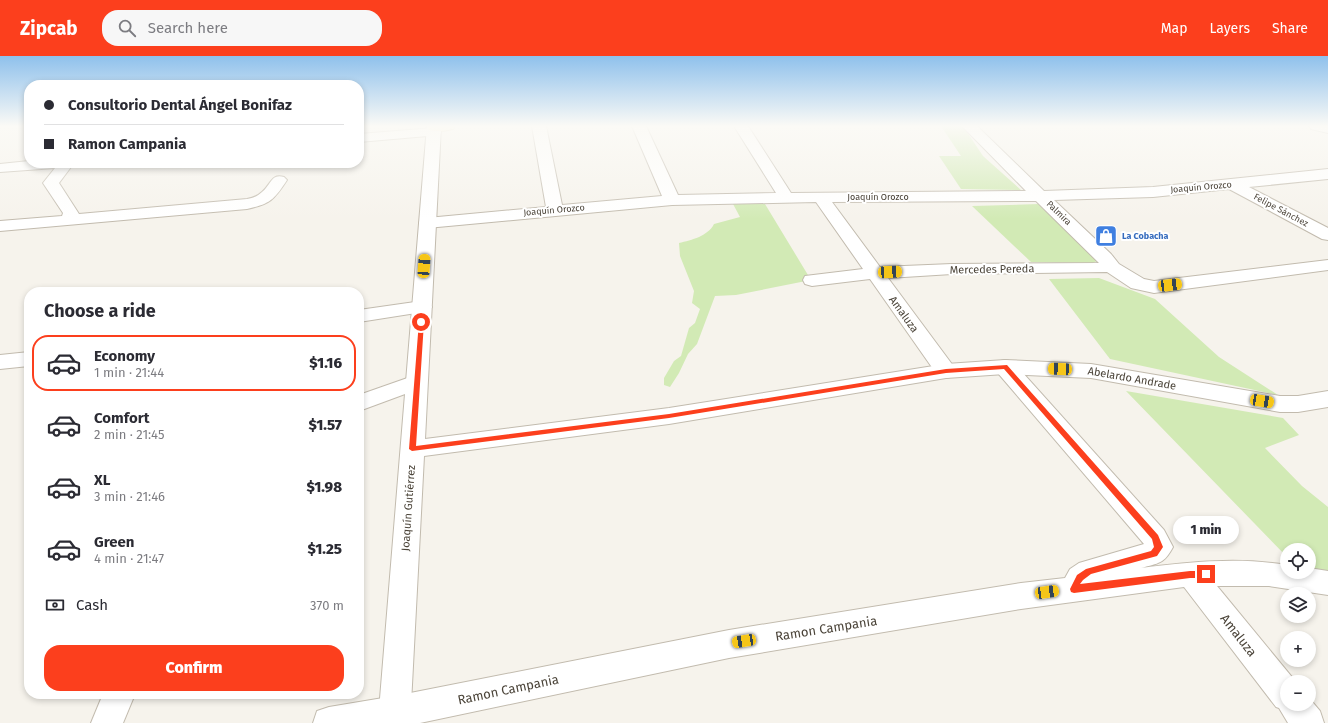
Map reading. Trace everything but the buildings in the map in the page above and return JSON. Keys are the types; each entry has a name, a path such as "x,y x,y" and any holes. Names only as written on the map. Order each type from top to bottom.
{"street":[{"name":"Joaquín Gutiérrez","path":"394,717 427,222 434,157"},
{"path":"546,157 555,210"},
{"path":"653,157 672,200"},
{"path":"761,157 786,197"},
{"name":"Palmira","path":"999,157 1042,196 1105,258 1110,263 1109,266 1138,284 1154,287 1328,265"},
{"path":"0,168 24,166"},
{"path":"63,168 51,183 71,213 68,221"},
{"name":"Joaquín Orozco","path":"427,222 672,200 786,197 1042,196 1153,192 1234,185 1328,174"},
{"path":"0,226 68,221 260,202 269,197 279,180"},
{"name":"Felipe Sánchez","path":"1234,185 1328,235"},
{"name":"Amaluza","path":"820,197 946,371"},
{"name":"Mercedes Pereda","path":"812,280 874,273 952,269 1102,268 1109,266"},
{"path":"364,315 422,308"},
{"path":"0,362 24,359"},
{"path":"1005,367 1155,538 1159,547 1154,553 1089,571 1080,578 1074,589"},
{"name":"Abelardo Andrade","path":"412,449 669,416 946,371 1005,367 1087,370 1280,404 1298,404 1328,399"},
{"path":"364,401 416,382"},
{"name":"Amaluza","path":"1190,574 1280,687"},
{"name":"Ramon Campania","path":"329,723 394,717 729,644 1074,589 1190,574 1269,574 1328,582"},
{"path":"107,723 117,699"},
{"path":"1299,711 1308,723"}],"green space":[{"path":"940,157 984,157 1021,190 961,189"},
{"path":"733,204 765,204 811,280 736,295 715,296 697,344 688,354 670,387 664,385 664,378 674,361 681,356 689,328 695,323 700,309 692,303 694,291 680,256 679,243 694,239 708,232 714,224 740,217"},
{"path":"1039,204 1095,257 1097,261 1093,263 1031,262 972,206"},
{"path":"1099,278 1155,299 1219,357 1278,395 1110,359 1049,279"},
{"path":"1126,391 1283,418 1299,435 1265,448 1302,486 1328,507 1328,576 1316,572 1316,543 1280,543 1280,550"}],"place":[{"name":"La Cobacha","path":"1106,236"}],"route":[{"path":"421,322 412,449 669,416 946,371 1005,367 1155,538 1159,547 1154,553 1089,571 1080,578 1074,589 1190,574 1206,574"}]}
